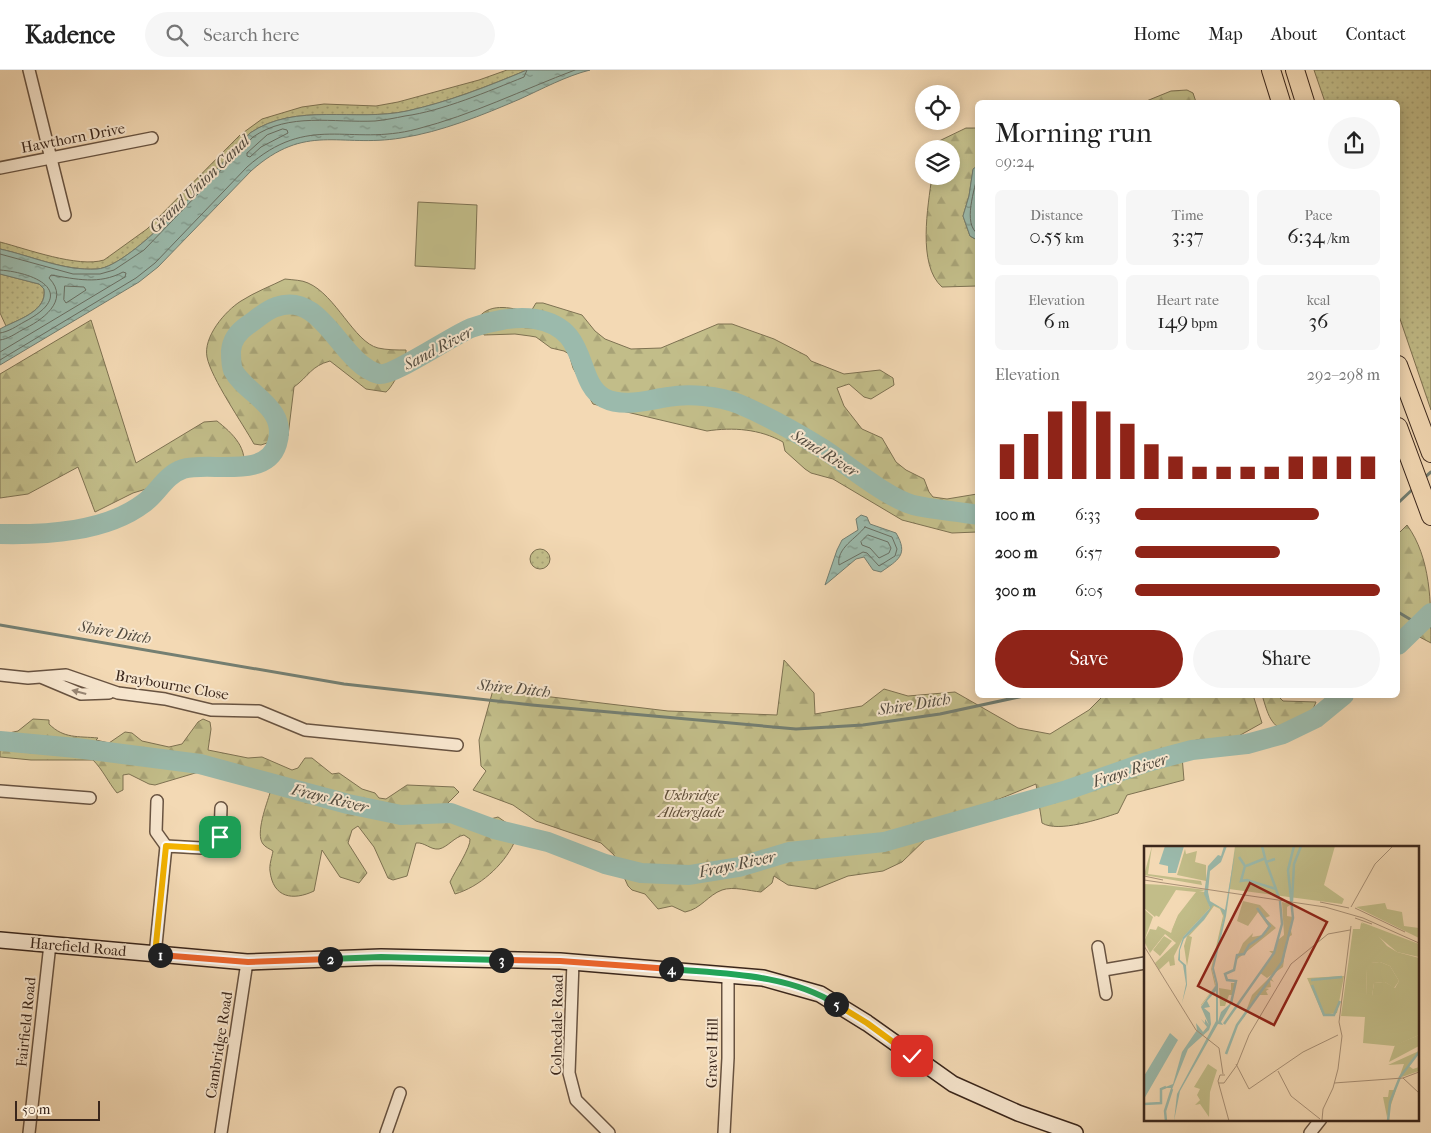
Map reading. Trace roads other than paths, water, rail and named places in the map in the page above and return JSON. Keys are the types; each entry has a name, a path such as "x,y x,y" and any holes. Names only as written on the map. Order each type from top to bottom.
{"highway":[{"path":"1271,70 1281,100"},
{"path":"1295,70 1304,100"},
{"path":"1400,370 1431,453"},
{"path":"1400,432 1431,516"}],"main road":[{"name":"Harefield Road","path":"0,940 248,962 381,957 573,962 763,978 820,994 867,1023 953,1084 1018,1113 1075,1133"}],"street":[{"path":"29,70 64,215"},
{"name":"Hawthorn Drive","path":"0,168 152,138"},
{"name":"Braybourne Close","path":"0,674 28,678 42,677 81,694 118,693 165,699 211,710 259,711 306,730 457,745"},
{"path":"0,792 90,798"},
{"path":"155,954 166,846 156,832 157,801"},
{"path":"166,846 202,848 220,837 221,808"},
{"name":"Fairfield Road","path":"29,1133 50,944"},
{"path":"1098,947 1104,970 1106,994"},
{"name":"Cambridge Road","path":"221,1133 248,962"},
{"name":"Colnedale Road","path":"573,962 569,1073 576,1100 609,1133"},
{"path":"1104,970 1144,963"},
{"name":"Gravel Hill","path":"724,1133 728,1058 728,974"},
{"path":"386,1133 400,1093"},
{"path":"1310,1133 1320,1120"}],"water":[{"path":"527,70 590,70 563,79 477,117 431,132 379,140 323,140 306,142 289,147 271,156 251,171 158,267 139,282 0,365 0,329 36,309 44,297 44,289 39,284 0,274 0,249 72,268 97,269 113,264 154,233 176,212 250,133 268,124 306,115 367,115 407,111 468,93"},
{"path":"975,168 975,239 970,236 963,216 969,196 973,169"},
{"path":"861,515 867,517 870,524 896,533 902,547 900,556 881,572 873,570 864,557 856,559 825,585 842,540 858,530 856,519"},
{"path":"0,525 33,525 36,542 0,543"}],"waterway":[{"name":"Sand River","path":"0,534 37,534 94,526 129,513 149,499 171,475 183,469 249,466 261,462 271,455 277,444 279,431 277,420 264,402 239,379 233,370 231,351 234,339 245,327 272,308 292,305 306,309 319,318 353,357 365,368 379,374 409,363 462,332 486,323 527,318 553,324 574,343 588,380 604,398 628,403 694,395 731,401 805,438 902,501 921,507 975,515"},
{"name":"Shire Ditch","path":"1424,478 1431,472"},
{"name":"Shire Ditch","path":"1400,501 1414,488"},
{"path":"1400,613 1418,624"},
{"name":"Frays River","path":"1400,643 1431,613"},
{"path":"1422,620 1431,627"},
{"name":"Shire Ditch","path":"0,625 344,684 532,705 796,729 863,725 940,714 1014,698"},
{"name":"Frays River","path":"0,741 76,748 200,764 348,804 401,815 451,813 494,829 548,842 605,864 641,873 689,875 739,867 789,852 884,842 1067,790 1147,762 1192,750 1247,744 1283,734 1316,718 1340,698"}],"water label":[{"name":"Grand Union Canal","path":"199,184"}],"park label":[{"name":"Uxbridge Alderglade","path":"691,804"}]}
